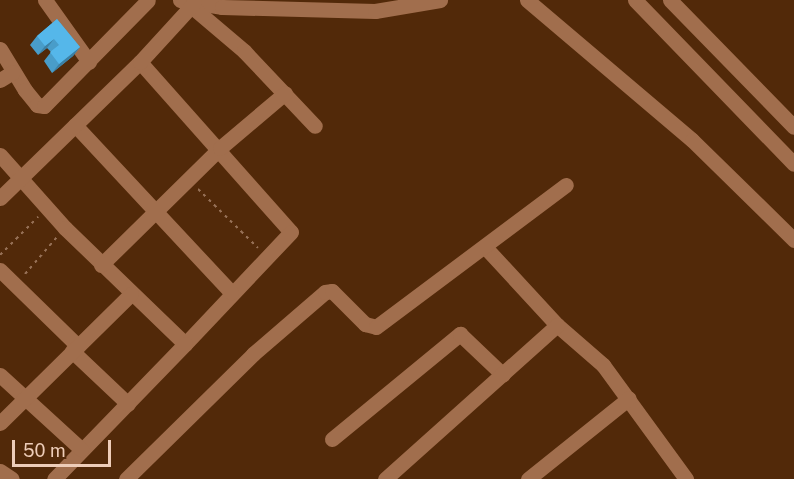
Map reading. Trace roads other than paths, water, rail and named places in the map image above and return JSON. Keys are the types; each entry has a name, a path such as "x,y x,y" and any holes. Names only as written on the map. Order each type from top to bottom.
{"street":[{"path":"45,0 89,62"},
{"path":"0,49 6,76 37,105 45,106 148,0"},
{"path":"188,3 375,11 440,0"},
{"path":"527,0 692,140 794,240"},
{"path":"635,0 794,164"},
{"path":"670,0 794,127"},
{"path":"0,198 140,62 188,3"},
{"path":"188,3 244,51 315,126"},
{"path":"54,479 81,448 128,404 185,344 231,292 290,236 290,229 220,148 140,62"},
{"path":"101,265 153,211 220,148 285,93"},
{"path":"75,125 231,292"},
{"path":"0,155 19,181 64,228 185,344"},
{"path":"126,479 236,370 325,292 332,291 365,324 376,327 566,185"},
{"path":"485,247 557,325 603,365 686,479"},
{"path":"0,270 128,404"},
{"path":"0,423 131,294"},
{"path":"385,479 557,325"},
{"path":"332,439 460,334 503,375"},
{"path":"0,375 81,448"},
{"path":"528,479 629,398"},
{"path":"0,471 12,479"}]}
